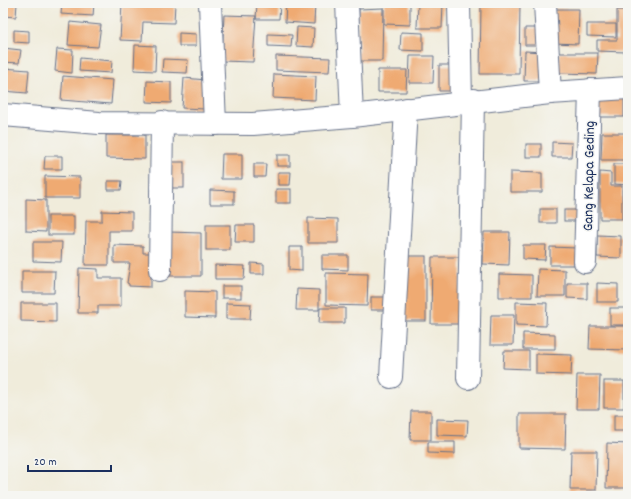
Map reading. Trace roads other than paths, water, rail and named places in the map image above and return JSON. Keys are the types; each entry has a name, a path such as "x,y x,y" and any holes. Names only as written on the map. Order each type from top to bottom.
{"street":[{"path":"210,3 215,124"},
{"path":"347,3 352,116"},
{"path":"459,3 467,101 468,378"},
{"path":"545,3 550,92"},
{"path":"3,115 99,123 162,122 253,124 352,116 550,92 628,88"},
{"name":"Gang Kelapa Geding","path":"585,262 590,90"},
{"path":"391,377 406,109"},
{"path":"160,270 162,122"}]}
